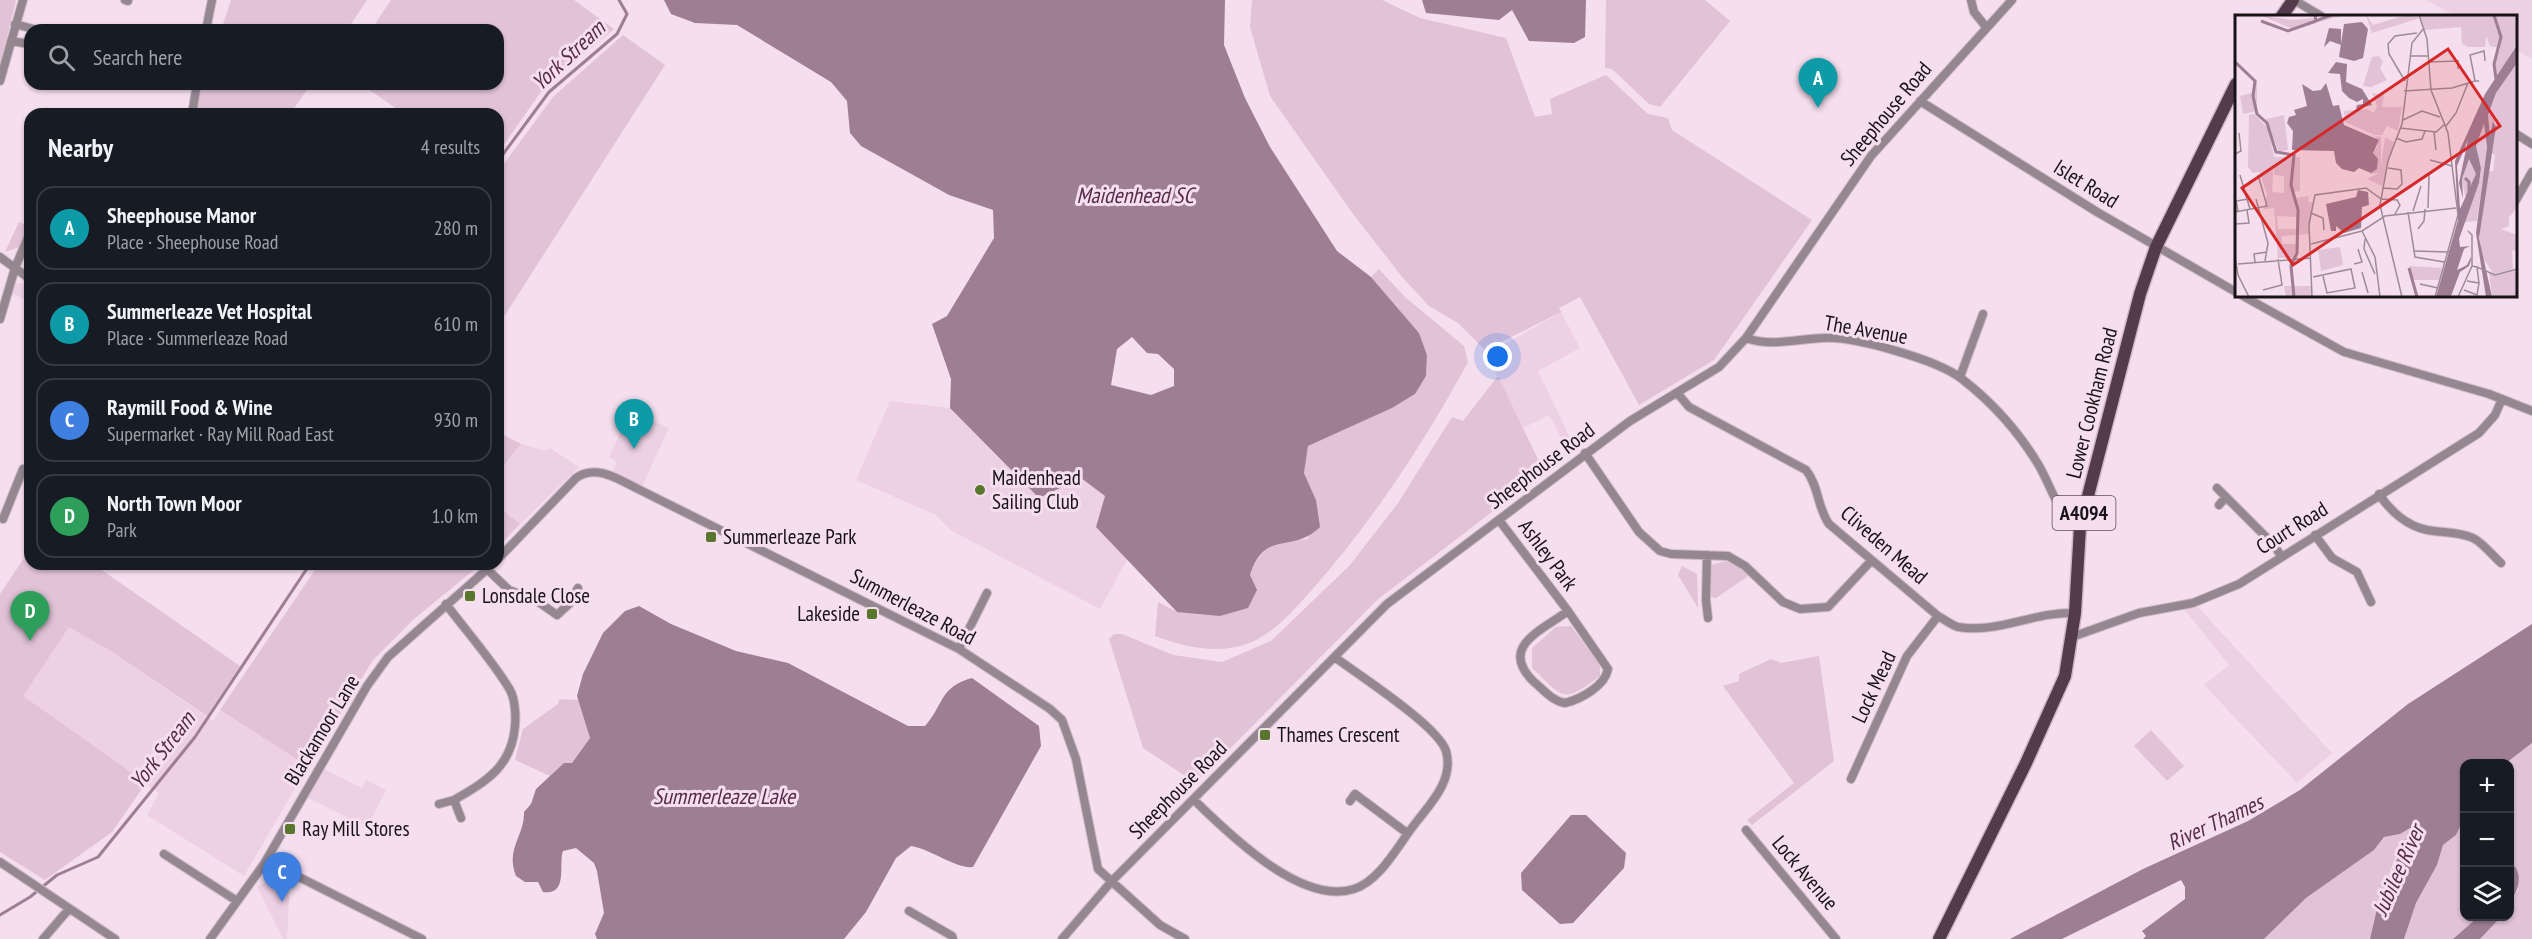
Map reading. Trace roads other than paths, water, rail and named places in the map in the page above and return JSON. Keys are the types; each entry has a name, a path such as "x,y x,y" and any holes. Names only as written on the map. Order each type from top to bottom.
{"main road":[{"path":"2283,15 2293,0"},
{"name":"Lower Cookham Road","path":"1939,939 2052,708 2065,675 2075,613 2080,527 2140,294 2156,247 2235,86"}],"street":[{"path":"0,81 23,0"},
{"path":"208,24 212,0"},
{"path":"1971,0 1974,12 1986,27"},
{"name":"Sheephouse Road","path":"1062,939 1111,882 1336,658 1387,604 1585,453 1630,421 1678,394 1719,367 1746,338 1850,184 1920,101 2012,0"},
{"path":"2293,0 2319,15"},
{"path":"15,24 24,26"},
{"path":"10,41 24,43"},
{"path":"193,108 196,90"},
{"name":"Islet Road","path":"1920,101 2156,247 2235,291"},
{"path":"2517,135 2532,144"},
{"path":"2517,198 2532,172"},
{"path":"0,318 24,246"},
{"path":"0,256 24,275"},
{"path":"2245,297 2344,352 2502,399 2532,411"},
{"path":"1960,377 1983,314"},
{"name":"The Avenue","path":"1746,338 1761,344 1826,337 1898,350 1960,377 2008,420 2039,465 2066,519 2080,527"},
{"name":"Cliveden Mead","path":"1678,394 1689,407 1806,470 1814,480 1821,512 1829,524 1938,616 1957,627 1979,627 2061,612 2075,613"},
{"name":"Court Road","path":"2072,637 2139,613 2193,603 2239,584 2479,433 2495,415 2502,399"},
{"path":"1585,453 1648,543 1671,554 1728,556 1745,566 1783,602 1800,609 1828,607 1871,561"},
{"path":"1,521 23,469"},
{"name":"Summerleaze Road","path":"504,553 583,473 592,471 611,476 959,649 1062,720 1076,759 1098,869 1160,925 1185,939"},
{"path":"2217,488 2274,544 2281,556"},
{"path":"2379,494 2387,505 2409,524 2426,530 2461,533 2475,539 2501,563"},
{"path":"2219,505 2225,498"},
{"name":"Ashley Park","path":"1499,520 1568,611 1608,669 1606,678 1598,686 1565,703 1551,697 1524,672 1519,658 1525,643 1568,611"},
{"path":"2315,535 2332,558 2356,572 2371,602"},
{"path":"1707,555 1708,618"},
{"name":"Blackamoor Lane","path":"210,939 264,864 367,686 388,657 487,570"},
{"path":"493,570 509,590 537,601 556,615 569,604 578,588"},
{"path":"959,649 987,593"},
{"path":"439,804 454,800 495,772 513,746 516,717 511,691 446,604"},
{"name":"Lock Mead","path":"1851,779 1907,656 1938,616"},
{"path":"1194,800 1256,856 1305,884 1328,893 1355,889 1378,872 1441,791 1446,771 1446,752 1431,730 1336,658"},
{"path":"1352,795 1407,833"},
{"path":"454,800 461,818"},
{"name":"Lock Avenue","path":"1746,830 1836,939"},
{"path":"164,854 237,901"},
{"path":"0,862 34,887 115,939"},
{"path":"264,864 291,873 422,939"},
{"path":"43,939 69,909"},
{"path":"909,910 953,939"}],"water":[{"name":"Maidenhead SC","path":"664,0 1225,0 1224,45 1245,98 1270,147 1337,251 1371,277 1419,333 1427,355 1426,376 1415,394 1392,408 1308,446 1304,473 1316,500 1320,527 1310,535 1271,547 1263,552 1250,575 1257,590 1248,608 1220,616 1177,612 1096,527 1105,496 1081,478 1039,498 950,408 951,379 932,324 947,316 994,238 993,210 949,195 861,146 850,133 847,101 831,82 737,25 695,23 671,14","holes":["1132,337 1147,353 1158,354 1174,369 1174,386 1151,395 1111,385 1117,349"]},
{"path":"1422,0 1586,0 1585,37 1574,43 1529,41 1512,10 1499,20 1426,13"},
{"name":"Summerleaze Lake","path":"639,606 671,624 736,651 788,663 908,726 925,726 953,686 972,678 1039,726 1041,746 973,867 959,865 911,846 896,858 866,912 844,939 597,939 595,934 604,913 594,863 576,848 563,851 559,884 551,892 543,892 538,882 525,882 516,876 513,866 514,850 522,828 524,812 531,804 536,789 564,763 572,763 590,738 577,696 583,674 603,633 625,611"},
{"name":"Jubilee River","path":"2532,624 2532,743 2511,759 2460,759 2460,826 2456,835 2443,845 2437,865 2416,903 2404,939 2370,939 2378,904 2410,828 2400,834 2384,837 2374,850 2306,898 2264,939 2143,939 2146,936 2142,931 2185,899 2185,887 2181,880 2062,939 2010,939 2143,869 2248,821 2300,790 2408,704"},
{"path":"1571,815 1586,815 1626,853 1624,868 1573,923 1560,924 1522,890 1521,873"},
{"path":"2514,865 2519,876 2514,895"},
{"path":"2473,921 2497,921 2480,939 2453,939"}],"waterway":[{"name":"York Stream","path":"504,153 549,92 617,34 627,14 619,0"},
{"name":"York Stream","path":"0,915 30,897 57,875 98,857 195,737 306,570"}],"place":[{"name":"Sheephouse Manor","path":"1818,108"},
{"name":"Summerleaze Vet Hospital","path":"634,449"},
{"name":"Maidenhead Sailing Club","path":"980,490"},
{"name":"Summerleaze Park","path":"711,537"},
{"name":"Lonsdale Close","path":"470,596"},
{"name":"Lakeside","path":"872,614"},
{"name":"North Town Moor","path":"30,641"},
{"name":"Thames Crescent","path":"1265,735"},
{"name":"Ray Mill Stores","path":"290,829"},
{"name":"Raymill Food & Wine","path":"282,902"}],"water label":[{"name":"River Thames","path":"2215,822"}]}
